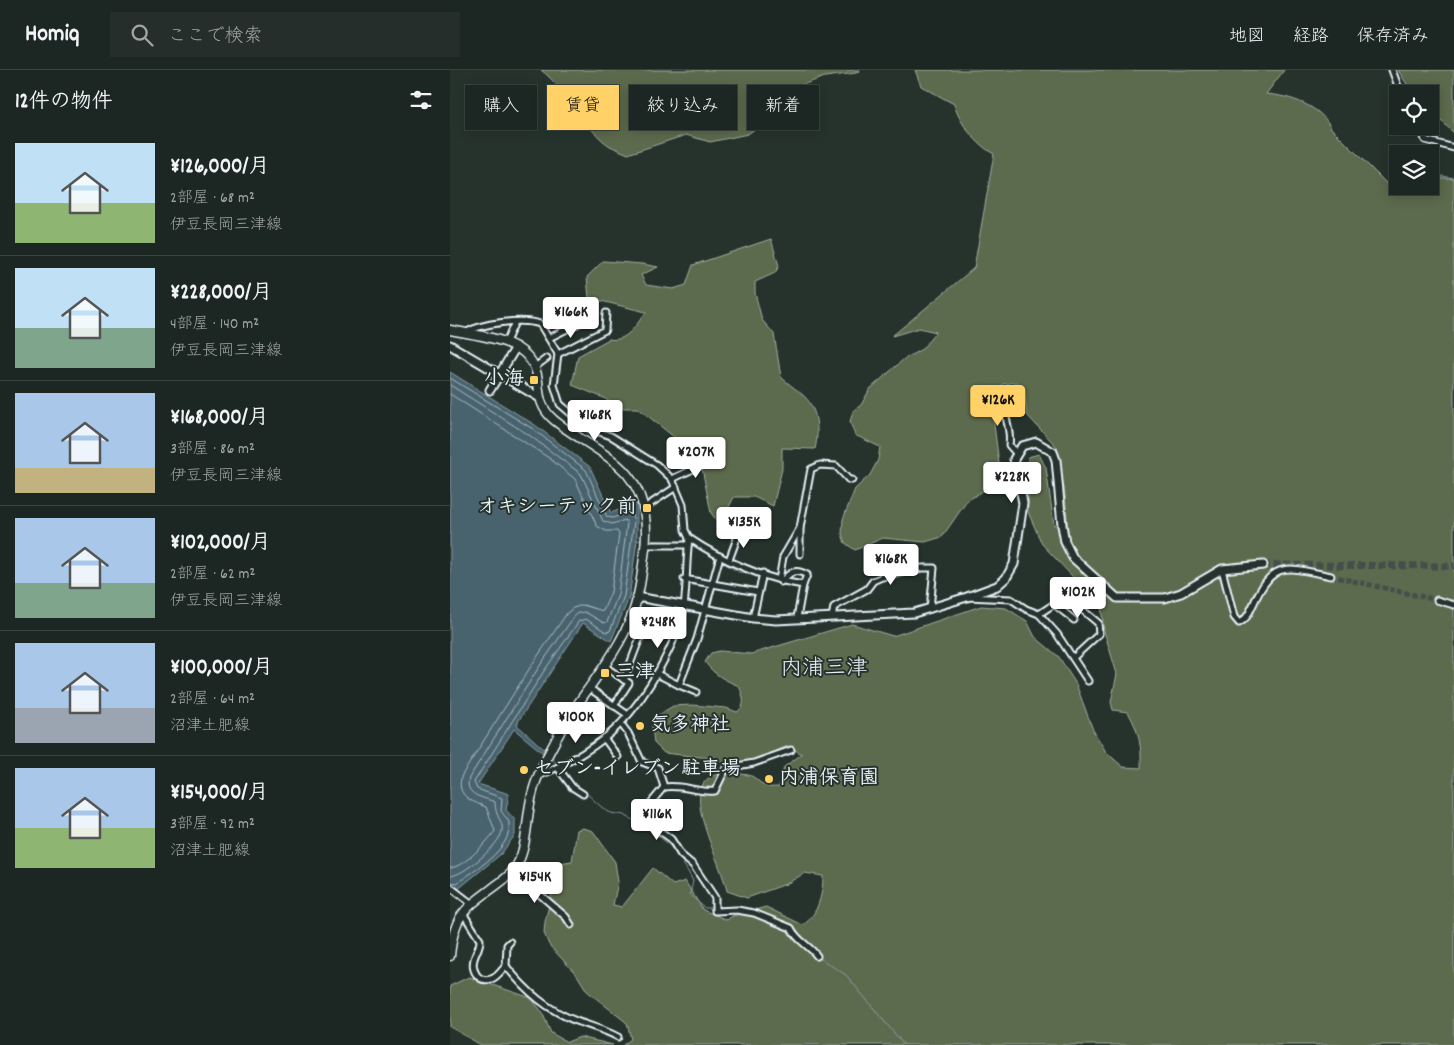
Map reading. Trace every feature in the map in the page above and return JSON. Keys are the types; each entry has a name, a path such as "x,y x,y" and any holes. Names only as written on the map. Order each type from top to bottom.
{"main road":[{"path":"450,330 506,342 516,346 528,356 535,367 543,407 554,420 615,462 628,475 639,492 644,508 646,541 637,597 632,615 604,666 571,712 538,777 532,794 520,857 516,868 504,880 462,912 453,923 450,956"},
{"path":"450,345 540,398"},
{"path":"490,390 516,346"},
{"path":"637,597 753,618 832,617 914,613 997,586 1006,578 1014,564 1023,503 1014,460 1016,453 1027,443 1036,442 1053,452 1065,542 1073,558 1117,598 1165,598 1181,593 1222,569 1263,565"}],"street":[{"path":"1392,70 1398,85"},
{"path":"1423,135 1425,140 1454,148"},
{"path":"558,354 605,330 606,313"},
{"path":"506,342 514,322"},
{"path":"465,333 473,328 514,322 540,324 558,354 554,385 560,404 588,428 611,436 657,465 672,479 683,505 685,530 689,538 729,560 780,581 803,585"},
{"path":"549,338 584,322"},
{"path":"535,367 547,358"},
{"path":"1008,398 1004,403 1004,413 1011,437 1009,445 1016,453"},
{"path":"672,479 712,460"},
{"path":"800,554 800,528 811,469 815,466 836,466 849,480 852,480"},
{"path":"644,508 676,487"},
{"path":"780,581 783,557 800,528"},
{"path":"729,560 740,530"},
{"path":"538,777 558,768 604,738 621,724 657,674 677,631 684,606 684,579 689,538"},
{"path":"646,541 688,545"},
{"path":"679,684 697,639 720,556"},
{"path":"832,617 834,607 868,589 873,581 882,577 922,568 934,568 930,608"},
{"path":"1222,569 1234,617 1239,622 1245,620 1264,582 1274,571 1289,569 1331,576"},
{"path":"780,581 791,571 797,570 807,575 803,585 797,618"},
{"path":"753,618 763,573"},
{"path":"684,579 758,592"},
{"path":"1039,614 1054,604 1063,592 1068,592 1079,607 1098,624 1099,634 1074,657"},
{"path":"967,597 1011,599 1026,609 1039,614 1074,657 1088,682"},
{"path":"1437,600 1454,604"},
{"path":"1054,604 1074,620"},
{"path":"632,615 677,631"},
{"path":"624,680 642,635"},
{"path":"604,666 629,683 614,706"},
{"path":"657,674 696,692"},
{"path":"589,688 628,715"},
{"path":"621,724 628,733 642,762 658,768 664,787"},
{"path":"604,738 618,757"},
{"path":"791,750 754,763 726,768 715,791 699,792 691,788 664,787 640,816 649,826 671,839 681,855 694,866 715,898 714,909 754,913 791,928 795,937 811,948 817,956"},
{"path":"558,768 572,787 583,794"},
{"path":"516,868 530,880 536,891 566,917 571,925"},
{"path":"450,887 472,904"},
{"path":"462,912 480,940 474,958 475,975 483,980 493,979 506,966 510,942"},
{"path":"506,966 523,988 538,1000 580,1023 596,1026 618,1037"}],"green space":[{"path":"541,70 861,70 856,73 825,77 802,85 747,85 747,130 753,130 748,134 710,142 686,135 628,154 610,146 592,130 619,130 619,85 556,85"},
{"path":"915,70 1284,70 1266,94 1294,100 1320,114 1331,128 1389,186 1389,195 1439,195 1439,178 1454,178 1454,1045 623,1045 631,1039 627,1023 587,991 577,975 549,945 544,933 545,922 559,863 572,861 577,830 583,828 593,831 615,862 618,882 613,905 622,907 653,868 673,885 685,881 703,910 727,920 732,916 766,907 803,925 816,910 821,896 823,876 805,873 786,884 747,898 727,891 706,832 701,811 700,794 706,780 721,774 748,775 766,786 779,787 784,767 802,754 788,746 754,761 725,764 719,759 664,753 654,743 652,727 655,717 673,706 692,705 726,708 737,712 742,706 743,697 739,686 720,677 705,662 711,653 720,651 751,654 852,624 893,636 981,606 1006,608 1027,621 1035,637 1059,657 1076,684 1093,730 1106,752 1123,767 1141,768 1139,739 1132,719 1128,712 1113,710 1111,702 1117,674 1104,631 1101,607 1042,544 1028,512 1028,457 1039,454 1046,468 1054,525 1068,530 1065,494 1057,447 1027,415 1024,390 1018,382 1003,384 995,405 994,425 1001,479 967,501 942,537 925,542 883,538 855,550 845,543 842,534 843,519 855,489 870,475 878,460 880,447 855,435 850,422 853,411 861,405 870,389 904,359 922,349 936,332 919,328 892,336 974,268 994,154 981,145 964,126 954,104 921,86"},
{"path":"1398,70 1454,70 1454,133 1439,119 1439,85 1407,85"},
{"path":"771,239 779,266 775,273 755,282 755,293 762,320 774,334 781,377 805,397 813,408 817,429 815,449 782,448 782,469 773,506 754,497 734,497 720,525 711,513 700,458 638,408 618,408 604,398 572,385 578,356 609,339 615,340 626,336 646,312 589,298 587,277 603,261 642,264 658,267 641,275 646,285 673,289 686,285 693,265"},
{"path":"469,977 531,998 542,1012 551,1033 567,1042 580,1037 613,1045 481,1045 450,1027 450,986"}],"water":[{"path":"450,372 535,425 590,467 611,513 637,503 637,540 629,598 611,641 583,623 517,725 544,749 543,753 514,729 478,784 509,794 506,810 515,820 515,835 501,854 457,890 450,886"}],"waterway":[{"path":"1439,176 1454,178"},
{"path":"637,540 644,541"},
{"path":"650,541 686,542"},
{"path":"690,543 716,559"},
{"path":"720,561 739,572 750,573"},
{"path":"552,759 558,764"},
{"path":"562,769 574,786"},
{"path":"578,788 607,811 626,816 666,842 679,857 693,881 690,895 705,908 714,908"},
{"path":"718,908 737,907 754,910"},
{"path":"789,930 796,941 802,945"},
{"path":"818,957 846,975 904,1045"}],"tunnel":[{"path":"1263,565 1454,566"},
{"path":"1331,576 1437,600"}],"place":[{"name":"小海","path":"534,380"},
{"name":"オキシーテック前","path":"647,508"},
{"name":"三津","path":"605,673"},
{"name":"気多神社","path":"640,726"},
{"name":"セブン-イレブン駐車場","path":"524,770"},
{"name":"内浦保育園","path":"769,779"}],"district":[{"name":"内浦三津","path":"824,669"}]}
